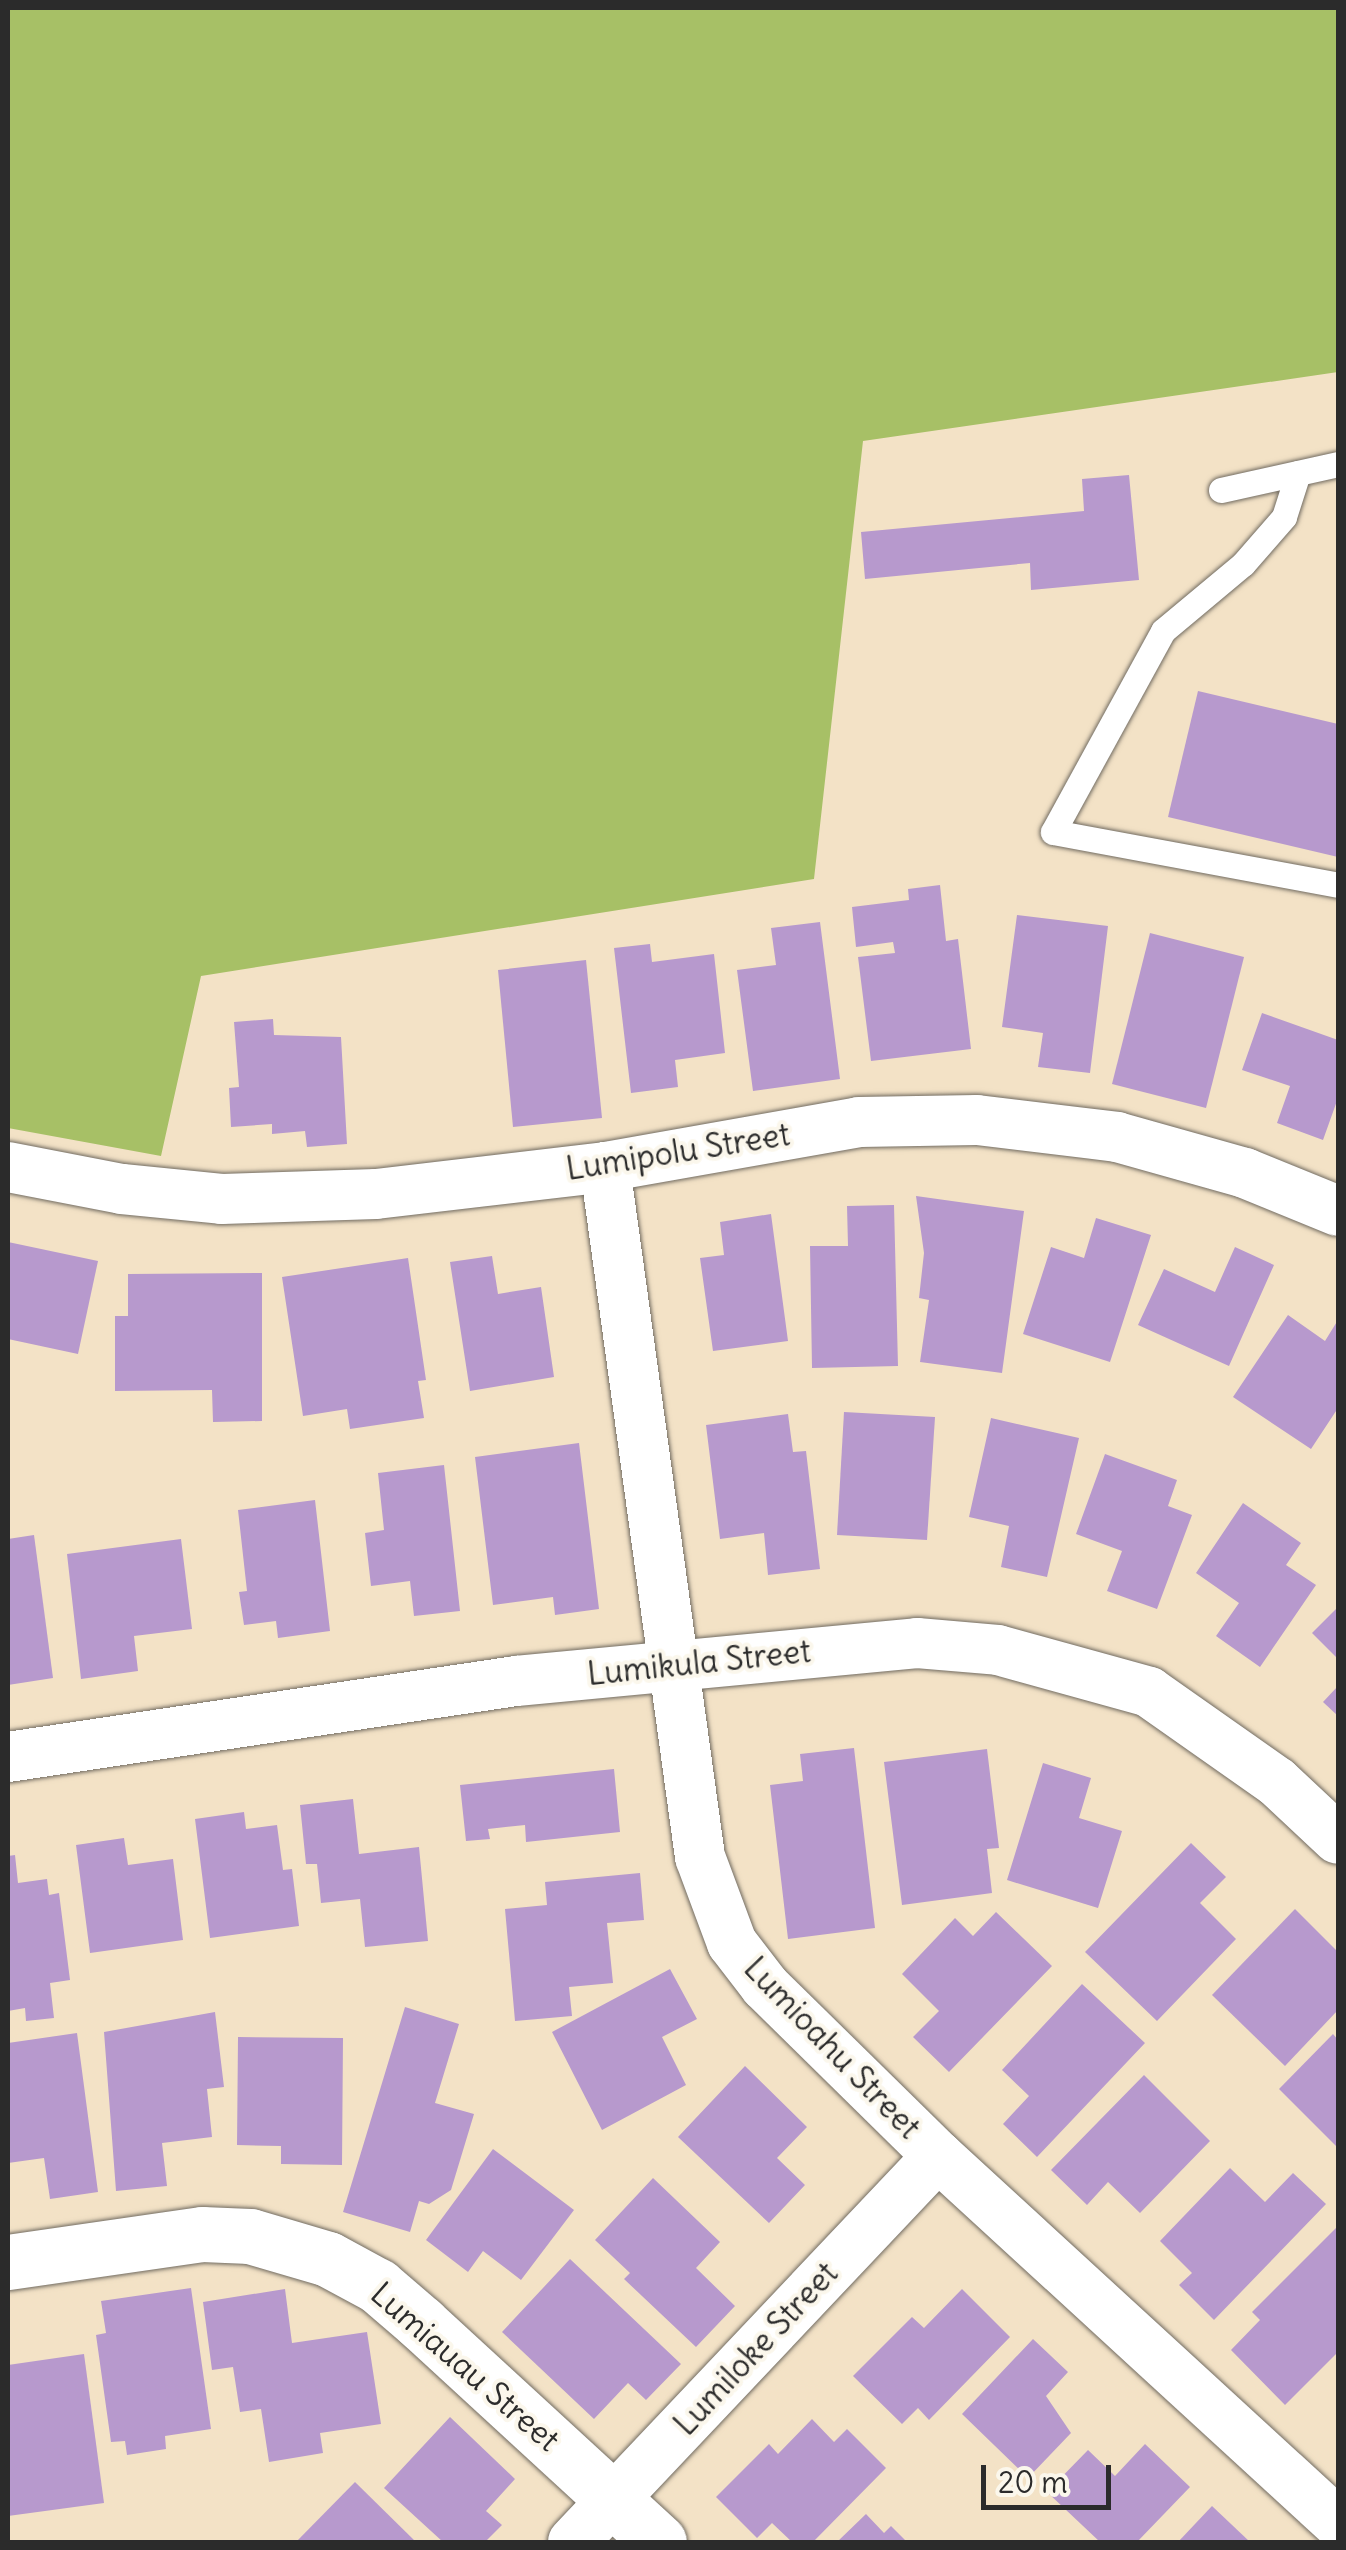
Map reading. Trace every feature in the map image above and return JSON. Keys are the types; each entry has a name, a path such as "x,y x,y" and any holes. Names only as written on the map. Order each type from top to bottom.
{"street":[{"name":"Lumipolu Street","path":"8,1167 122,1189 222,1199 376,1194 605,1166 859,1122 977,1120 1117,1136 1245,1173 1338,1212"},
{"name":"Lumioahu Street","path":"605,1166 700,1857 732,1942 764,1986 938,2156 1338,2522"},
{"name":"Lumikula Street","path":"8,1757 516,1681 917,1643 998,1650 1075,1667 1149,1692 1216,1736 1338,1839"},
{"name":"Lumiloke Street","path":"573,2542 938,2156"},
{"name":"Lumiauau Street","path":"8,2262 202,2234 250,2236 316,2254 378,2286 659,2542"}],"lane":[{"path":"1221,490 1338,464"},
{"path":"1298,472 1284,516 1244,564 1163,631 1053,832 1338,886"}],"green space":[{"path":"8,8 1338,8 1338,372 863,441 814,879 201,976 161,1156 8,1128"}],"building":[{"path":"1129,475 1139,580 1031,590 1030,563 865,579 861,532 1084,511 1082,479"},
{"path":"1198,691 1338,724 1338,857 1168,817"},
{"path":"940,885 946,941 958,939 971,1049 871,1061 858,957 895,953 893,942 856,947 852,907 909,900 908,889"},
{"path":"1017,915 1108,926 1090,1073 1038,1067 1043,1033 1002,1027"},
{"path":"820,922 840,1079 753,1091 737,970 776,965 771,928"},
{"path":"1150,933 1244,957 1206,1108 1112,1084"},
{"path":"650,944 652,962 714,954 725,1053 675,1060 678,1087 631,1093 614,948"},
{"path":"586,960 602,1118 513,1127 498,970"},
{"path":"1262,1013 1338,1040 1338,1098 1323,1140 1277,1123 1290,1086 1242,1070"},
{"path":"273,1019 274,1035 341,1037 347,1144 307,1147 305,1131 272,1134 272,1124 231,1127 229,1088 239,1087 234,1022"},
{"path":"916,1196 1024,1211 1002,1373 920,1362 929,1300 919,1298 924,1253"},
{"path":"894,1205 898,1366 812,1368 810,1246 848,1246 847,1206"},
{"path":"771,1214 788,1341 713,1351 700,1258 724,1255 720,1222"},
{"path":"1096,1218 1151,1235 1110,1362 1023,1334 1051,1247 1084,1258"},
{"path":"8,1242 98,1261 78,1354 8,1339"},
{"path":"1235,1247 1274,1265 1229,1366 1138,1325 1164,1269 1215,1292"},
{"path":"492,1256 498,1294 541,1287 554,1377 470,1391 450,1262"},
{"path":"408,1258 426,1380 418,1381 424,1418 350,1429 347,1409 303,1416 282,1277"},
{"path":"262,1273 262,1421 213,1422 212,1390 115,1391 115,1316 128,1316 128,1274"},
{"path":"1288,1315 1325,1341 1338,1320 1338,1408 1311,1449 1233,1397"},
{"path":"844,1412 935,1417 927,1540 837,1535"},
{"path":"788,1414 793,1452 806,1451 820,1569 768,1575 764,1533 720,1539 706,1425"},
{"path":"991,1418 1079,1438 1047,1577 1001,1567 1009,1526 969,1517"},
{"path":"579,1443 599,1609 555,1615 553,1597 493,1605 475,1457"},
{"path":"1105,1454 1177,1480 1168,1506 1192,1515 1157,1609 1107,1591 1122,1551 1076,1534"},
{"path":"444,1465 460,1611 414,1616 410,1581 371,1586 365,1533 384,1530 378,1473"},
{"path":"315,1500 330,1631 278,1638 276,1621 244,1625 239,1592 247,1591 238,1510"},
{"path":"1243,1503 1301,1543 1286,1565 1316,1585 1260,1667 1216,1636 1239,1603 1196,1573"},
{"path":"34,1535 53,1678 8,1685 8,1539"},
{"path":"181,1539 192,1629 134,1636 138,1671 81,1679 67,1554"},
{"path":"1338,1607 1338,1659 1312,1633"},
{"path":"1338,1686 1338,1716 1323,1702"},
{"path":"854,1748 875,1928 788,1939 770,1785 803,1781 800,1754"},
{"path":"987,1749 999,1848 987,1849 992,1893 902,1905 884,1762"},
{"path":"1043,1763 1091,1778 1079,1818 1122,1831 1098,1908 1007,1880"},
{"path":"614,1769 620,1832 526,1842 525,1825 488,1829 490,1839 466,1841 460,1785"},
{"path":"353,1799 359,1854 419,1847 428,1941 365,1947 360,1899 321,1903 317,1864 306,1864 300,1805"},
{"path":"244,1812 246,1829 277,1825 283,1870 292,1869 299,1926 210,1938 195,1819"},
{"path":"124,1838 128,1865 173,1859 183,1940 90,1953 76,1845"},
{"path":"1191,1843 1226,1877 1200,1903 1236,1939 1157,2021 1085,1952"},
{"path":"15,1855 18,1883 47,1879 49,1895 59,1893 70,1980 50,1983 54,2018 26,2021 25,2008 8,2011 8,1856"},
{"path":"640,1873 644,1920 607,1923 613,1983 569,1987 572,2016 515,2021 505,1909 547,1905 545,1882"},
{"path":"1295,1909 1338,1952 1338,2010 1285,2066 1212,1995"},
{"path":"996,1912 1052,1966 949,2072 913,2037 939,2011 902,1974 955,1918 973,1936"},
{"path":"670,1969 697,2019 662,2037 686,2085 602,2130 552,2032"},
{"path":"1082,1984 1145,2043 1037,2157 1003,2124 1029,2096 1002,2070"},
{"path":"405,2007 459,2024 435,2103 474,2114 451,2190 429,2204 419,2201 410,2232 343,2212"},
{"path":"215,2012 224,2087 207,2089 212,2137 162,2143 167,2186 116,2191 104,2032"},
{"path":"77,2033 98,2192 50,2199 44,2158 8,2163 8,2043"},
{"path":"1333,2034 1338,2040 1338,2148 1279,2089"},
{"path":"238,2037 343,2038 342,2165 281,2164 281,2146 237,2145"},
{"path":"745,2066 807,2127 777,2158 805,2185 769,2223 678,2137"},
{"path":"1144,2075 1210,2141 1140,2213 1108,2182 1087,2205 1051,2170"},
{"path":"493,2149 574,2210 521,2280 483,2251 468,2272 426,2240"},
{"path":"1230,2168 1265,2202 1293,2173 1326,2204 1214,2320 1179,2285 1192,2273 1160,2241"},
{"path":"653,2178 720,2242 696,2268 735,2306 696,2347 624,2279 630,2273 595,2240"},
{"path":"1337,2227 1338,2352 1285,2405 1231,2350 1260,2320 1252,2312"},
{"path":"570,2259 681,2364 646,2400 628,2383 594,2419 502,2332"},
{"path":"191,2288 211,2429 165,2436 166,2449 127,2455 125,2441 111,2442 96,2335 106,2333 101,2301"},
{"path":"285,2289 292,2343 367,2332 381,2424 320,2433 323,2453 269,2462 261,2409 240,2412 233,2367 212,2370 203,2302"},
{"path":"962,2289 1010,2337 929,2420 918,2408 902,2424 853,2376 912,2317 924,2328"},
{"path":"1033,2339 1068,2372 1046,2396 1071,2433 1028,2478 962,2414"},
{"path":"84,2354 104,2503 8,2516 8,2365"},
{"path":"450,2417 515,2479 486,2511 502,2525 485,2542 443,2542 384,2488"},
{"path":"812,2419 834,2442 847,2429 886,2468 813,2542 792,2542 772,2523 757,2538 716,2497 769,2444 778,2454"},
{"path":"1145,2444 1190,2487 1137,2542 1100,2542 1047,2492 1088,2450 1115,2476"},
{"path":"355,2482 416,2542 296,2542"},
{"path":"1212,2506 1250,2542 1178,2542"},
{"path":"866,2514 884,2533 891,2526 907,2542 837,2542"}]}
